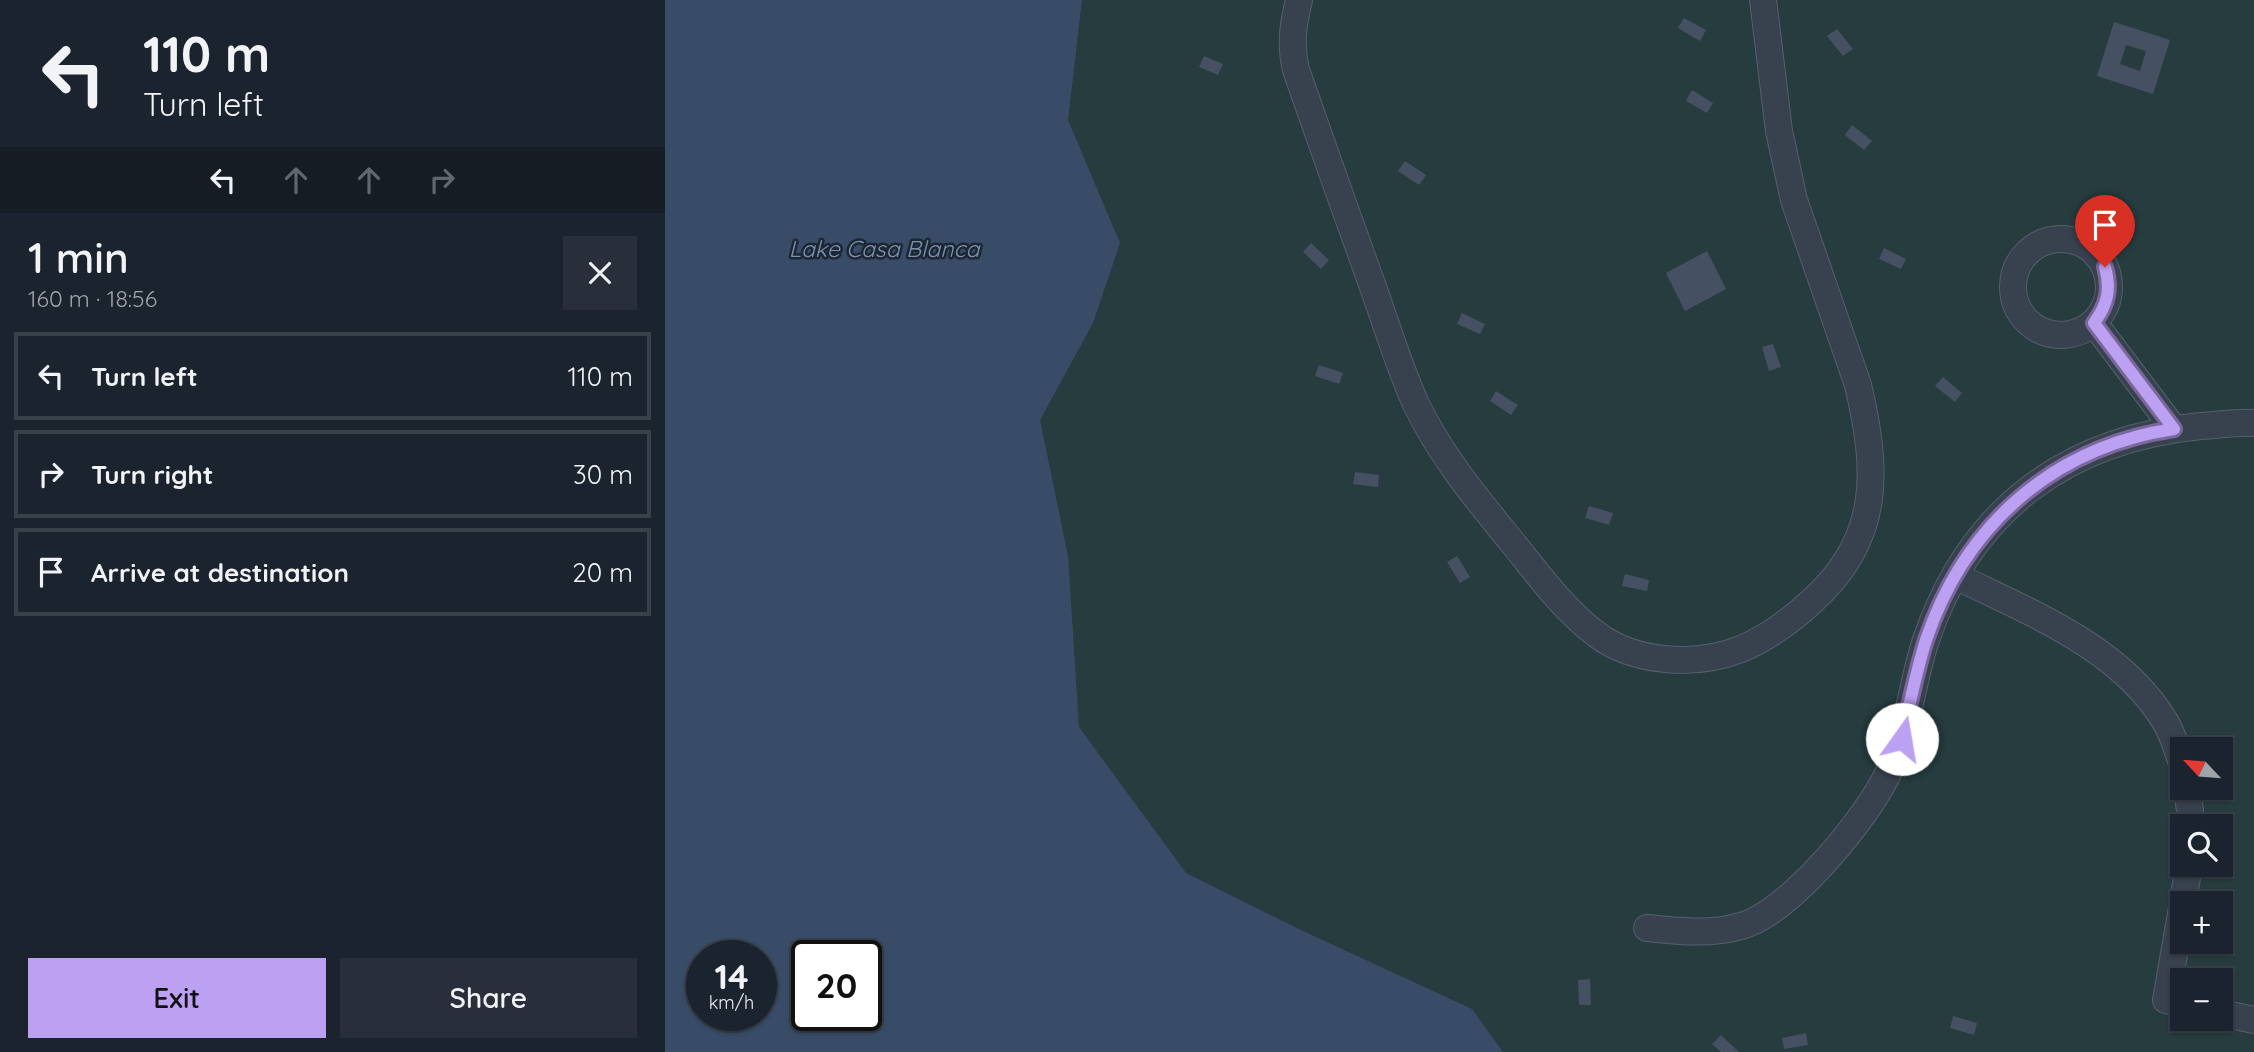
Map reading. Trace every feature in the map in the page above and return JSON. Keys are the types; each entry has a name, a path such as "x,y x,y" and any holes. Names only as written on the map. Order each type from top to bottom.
{"lane":[{"path":"1299,0 1292,33 1296,70 1405,377 1428,428 1462,481 1558,599 1579,619 1596,634 1628,652 1675,660 1720,655 1742,649 1809,604 1835,578 1846,562 1856,544 1869,507 1872,468 1865,415 1858,385 1794,201 1779,131 1763,0"},
{"path":"2094,323 2174,429"},
{"path":"1647,928 1696,933 1720,931 1760,920 1805,882 1845,837 1878,791 1890,769 1902,739 1926,640 1956,576 1979,539 1996,519 2034,485 2055,470 2118,442 2174,429 2254,423"},
{"path":"1956,576 2060,628 2108,659 2142,692 2167,723 2172,737"},
{"path":"2170,977 2166,1000 2170,1001"},
{"path":"2233,1016 2254,1020"}],"green space":[{"path":"665,0 2254,0 2254,1052 665,1052"}],"water":[{"name":"Lake Casa Blanca","path":"665,0 1082,0 1068,120 1120,243 1093,323 1040,420 1068,556 1079,727 1186,873 1303,931 1472,1009 1503,1052 665,1052"}],"building":[{"path":"1684,18 1706,30 1700,41 1678,28"},
{"path":"2114,22 2170,40 2153,94 2097,76","holes":["2126,45 2146,51 2140,71 2120,64"]},
{"path":"1837,29 1853,49 1843,56 1827,36"},
{"path":"1204,56 1223,64 1218,75 1199,67"},
{"path":"1692,90 1713,103 1707,113 1686,101"},
{"path":"1852,125 1872,141 1864,150 1845,135"},
{"path":"1405,161 1426,175 1419,185 1398,171"},
{"path":"1311,243 1329,260 1321,269 1303,252"},
{"path":"1884,248 1906,259 1901,269 1879,259"},
{"path":"1707,251 1726,289 1685,311 1666,273"},
{"path":"1462,313 1485,324 1480,334 1457,324"},
{"path":"1773,344 1781,367 1769,371 1762,347"},
{"path":"1319,365 1343,373 1339,384 1315,376"},
{"path":"1943,377 1962,393 1955,402 1935,386"},
{"path":"1496,391 1518,405 1511,415 1490,401"},
{"path":"1355,472 1379,475 1378,487 1353,484"},
{"path":"1589,506 1613,513 1609,525 1585,518"},
{"path":"1457,556 1470,577 1460,583 1447,562"},
{"path":"1625,574 1649,580 1647,591 1622,586"},
{"path":"1590,979 1591,1005 1579,1005 1578,980"},
{"path":"1953,1016 1977,1023 1974,1035 1950,1028"},
{"path":"1806,1033 1808,1045 1784,1049 1782,1038"},
{"path":"1721,1035 1739,1052 1721,1052 1712,1044"}],"route":[{"path":"1902,739 1926,640 1938,611 1965,560 1996,519 2055,470 2130,438 2174,429 2094,323 2104,311 2109,296 2105,267"}]}
